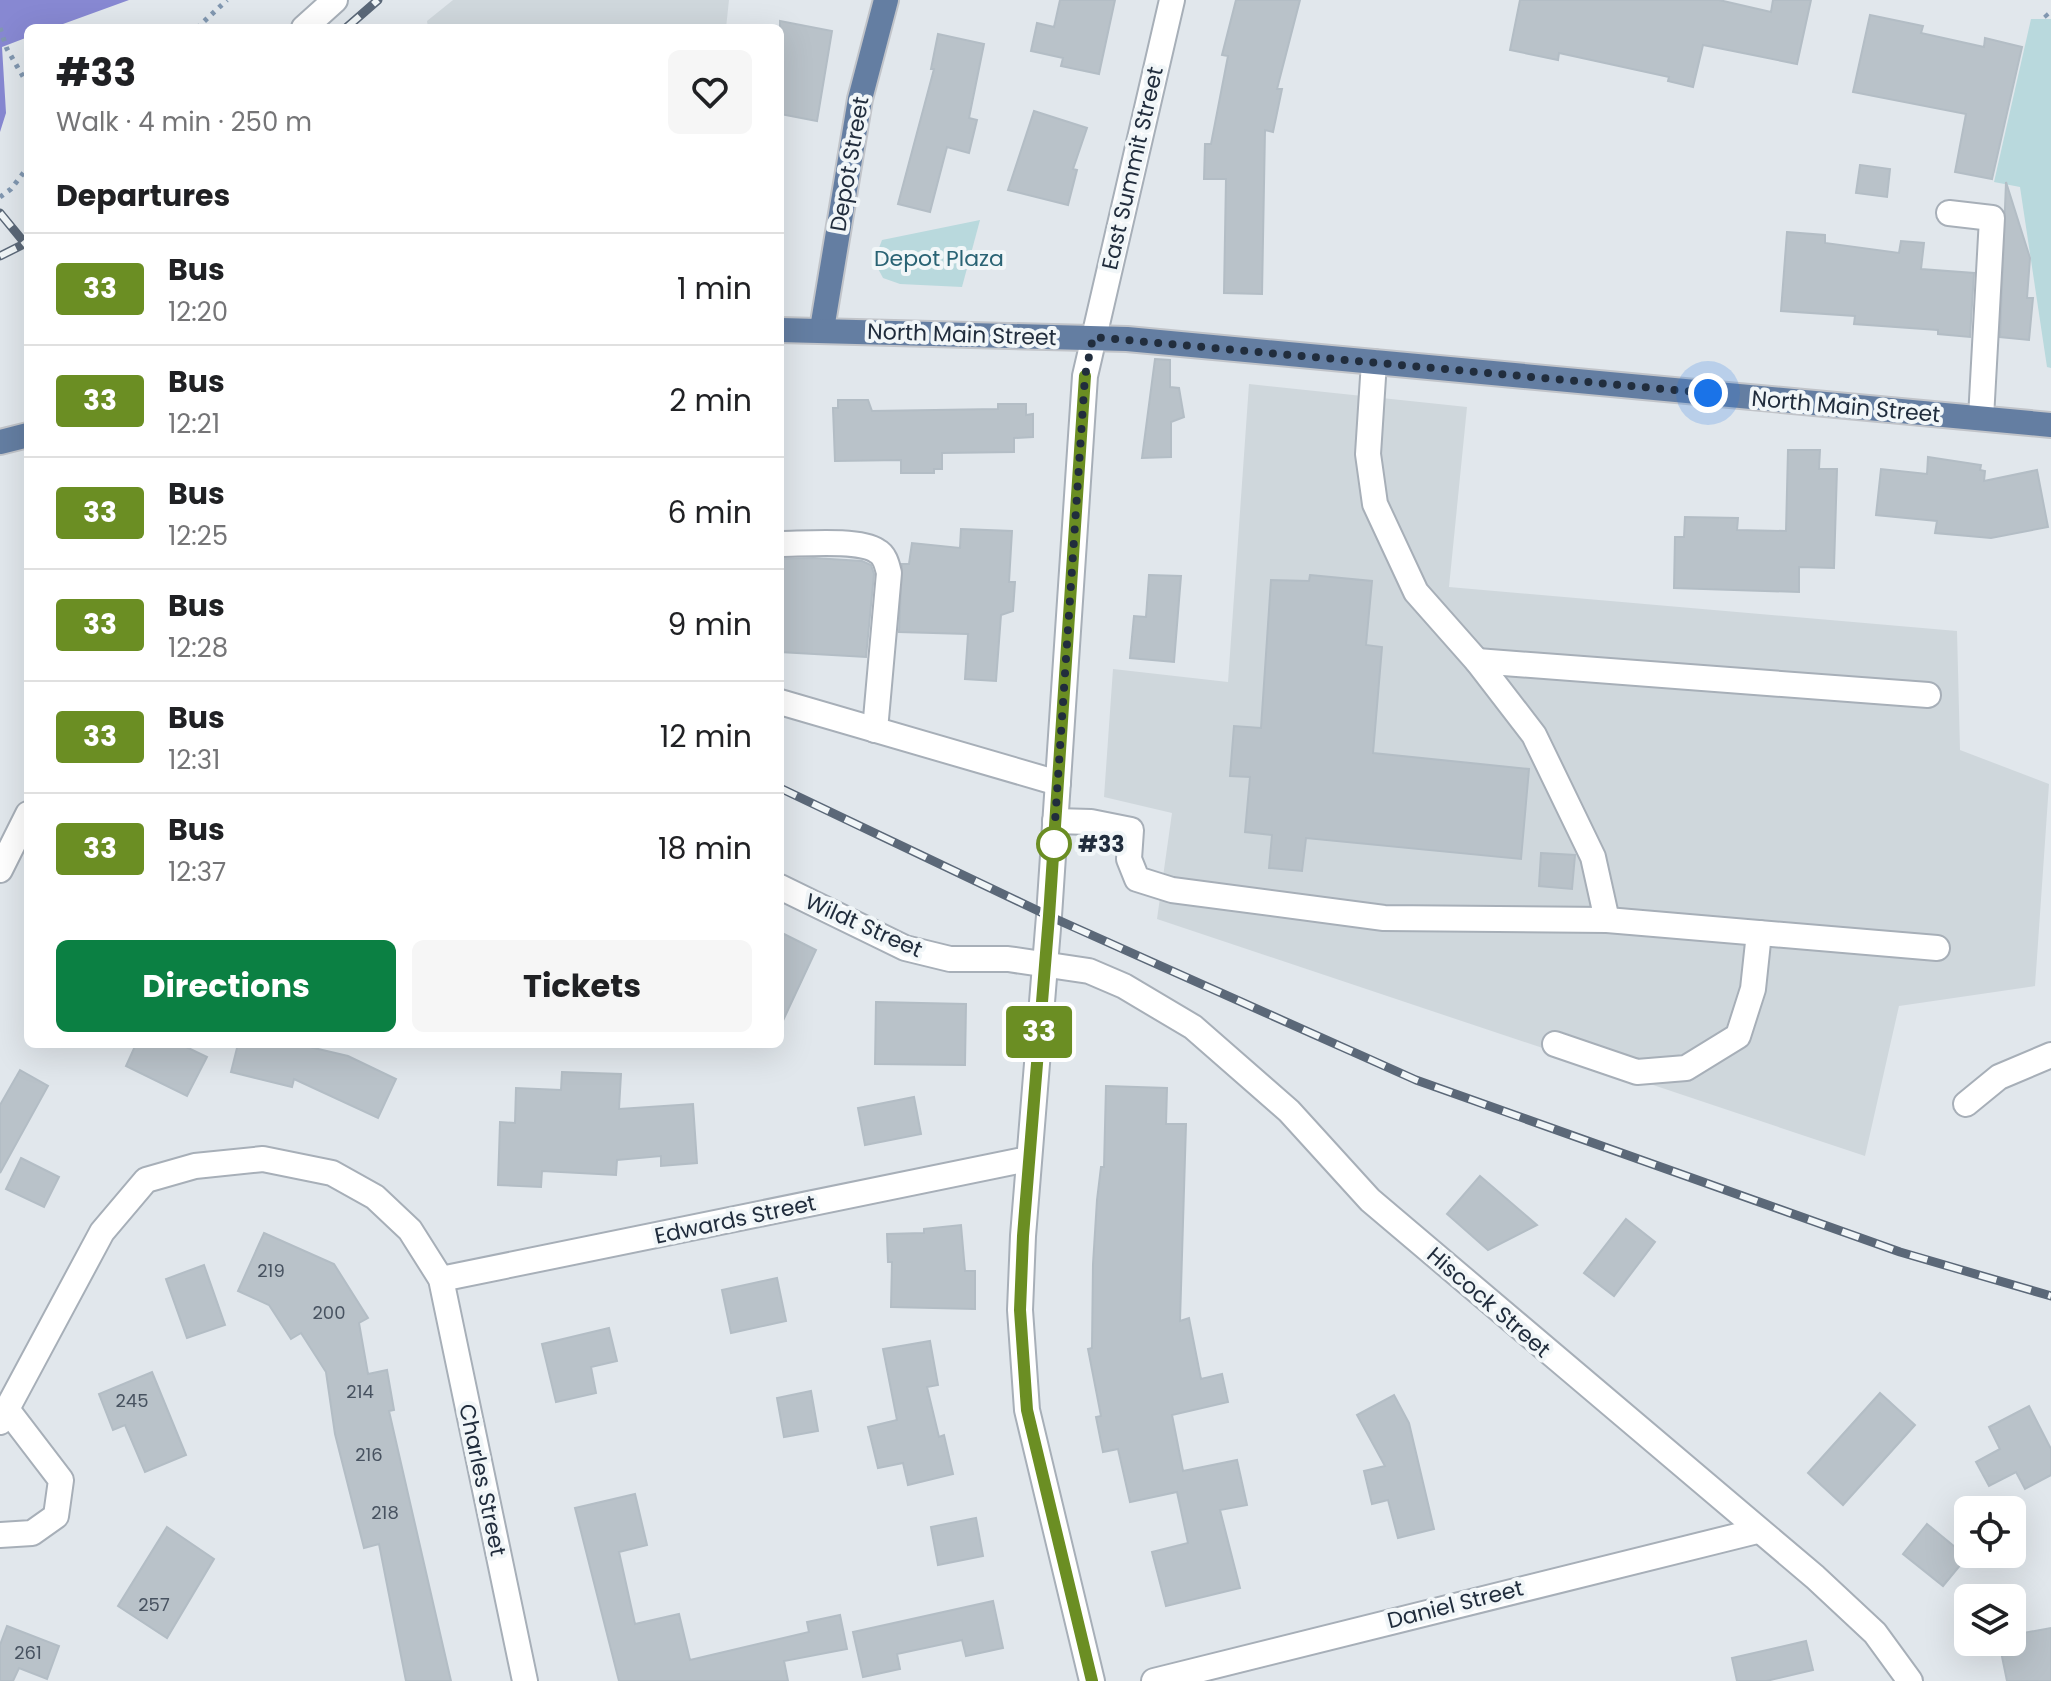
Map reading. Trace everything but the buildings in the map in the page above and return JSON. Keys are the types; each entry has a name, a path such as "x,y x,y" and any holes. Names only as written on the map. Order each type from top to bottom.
{"main road":[{"name":"Depot Street","path":"822,329 860,99 886,0"},
{"name":"North Main Street","path":"784,330 1093,337 2051,425"},
{"path":"0,442 24,436"}],"street":[{"path":"308,24 335,0"},
{"name":"East Summit Street","path":"1092,1681 1027,1410 1020,1310 1028,1159 1045,963 1085,376 1172,0"},
{"path":"1949,213 1992,218 1981,418"},
{"path":"1374,362 1368,454 1375,504 1416,592 1477,661 1534,735 1593,857 1607,920"},
{"path":"784,544 856,546 877,551 886,560 889,573 875,730"},
{"path":"1477,661 1928,695"},
{"path":"784,703 1058,783"},
{"path":"1055,821 1091,822 1131,830 1129,859 1137,879 1172,890 1384,918 1607,920 1937,948"},
{"path":"0,870 24,822"},
{"name":"Wildt Street","path":"784,889 924,954 1045,963"},
{"path":"1555,1044 1637,1072 1686,1068 1738,1036 1753,989 1759,933"},
{"name":"Hiscock Street","path":"1045,963 1089,971 1124,986 1193,1027 1289,1111 1370,1200 1815,1577 1875,1633 1910,1681"},
{"path":"1966,1104 1999,1077 2051,1055"},
{"path":"0,1535 32,1533 56,1516 61,1480 3,1415 102,1232 146,1180 195,1166 263,1159 332,1173 375,1197 410,1230 441,1279"},
{"name":"Edwards Street","path":"441,1279 1028,1159"},
{"name":"Charles Street","path":"441,1279 525,1681"},
{"name":"Daniel Street","path":"1154,1681 1757,1531"}],"path":[{"path":"201,24 227,0"},
{"path":"2045,14 2051,21"},
{"path":"0,28 7,49 24,78"},
{"path":"0,197 24,172"}],"shaded area":[{"path":"453,0 729,0 726,24 427,24 427,21"},
{"path":"1249,384 1467,407 1449,587 1957,631 1960,750 2049,784 2035,986 1899,1006 1865,1156 1157,919 1172,813 1104,797 1113,669 1228,682"}],"green space":[{"path":"2031,19 2051,19 2051,368 2047,367 2020,187 1994,182"},
{"name":"Depot Plaza","path":"980,220 962,287 900,284 883,278 874,261 882,240"}],"water":[{"path":"0,0 129,0 63,24 24,24 24,39 2,47 6,113 0,132"}],"railway":[{"path":"351,24 378,0"},
{"path":"0,213 24,242"},
{"path":"0,256 24,244"},
{"path":"784,790 1049,916 1416,1080 1900,1252 2051,1296"}],"bus line":[{"name":"33","path":"1085,376 1020,1310 1027,1410 1092,1681"}],"place":[{"name":"#33","path":"1054,844"}],"route":[{"path":"1054,844 1053,852 1085,376 1093,337 1708,393"}]}
